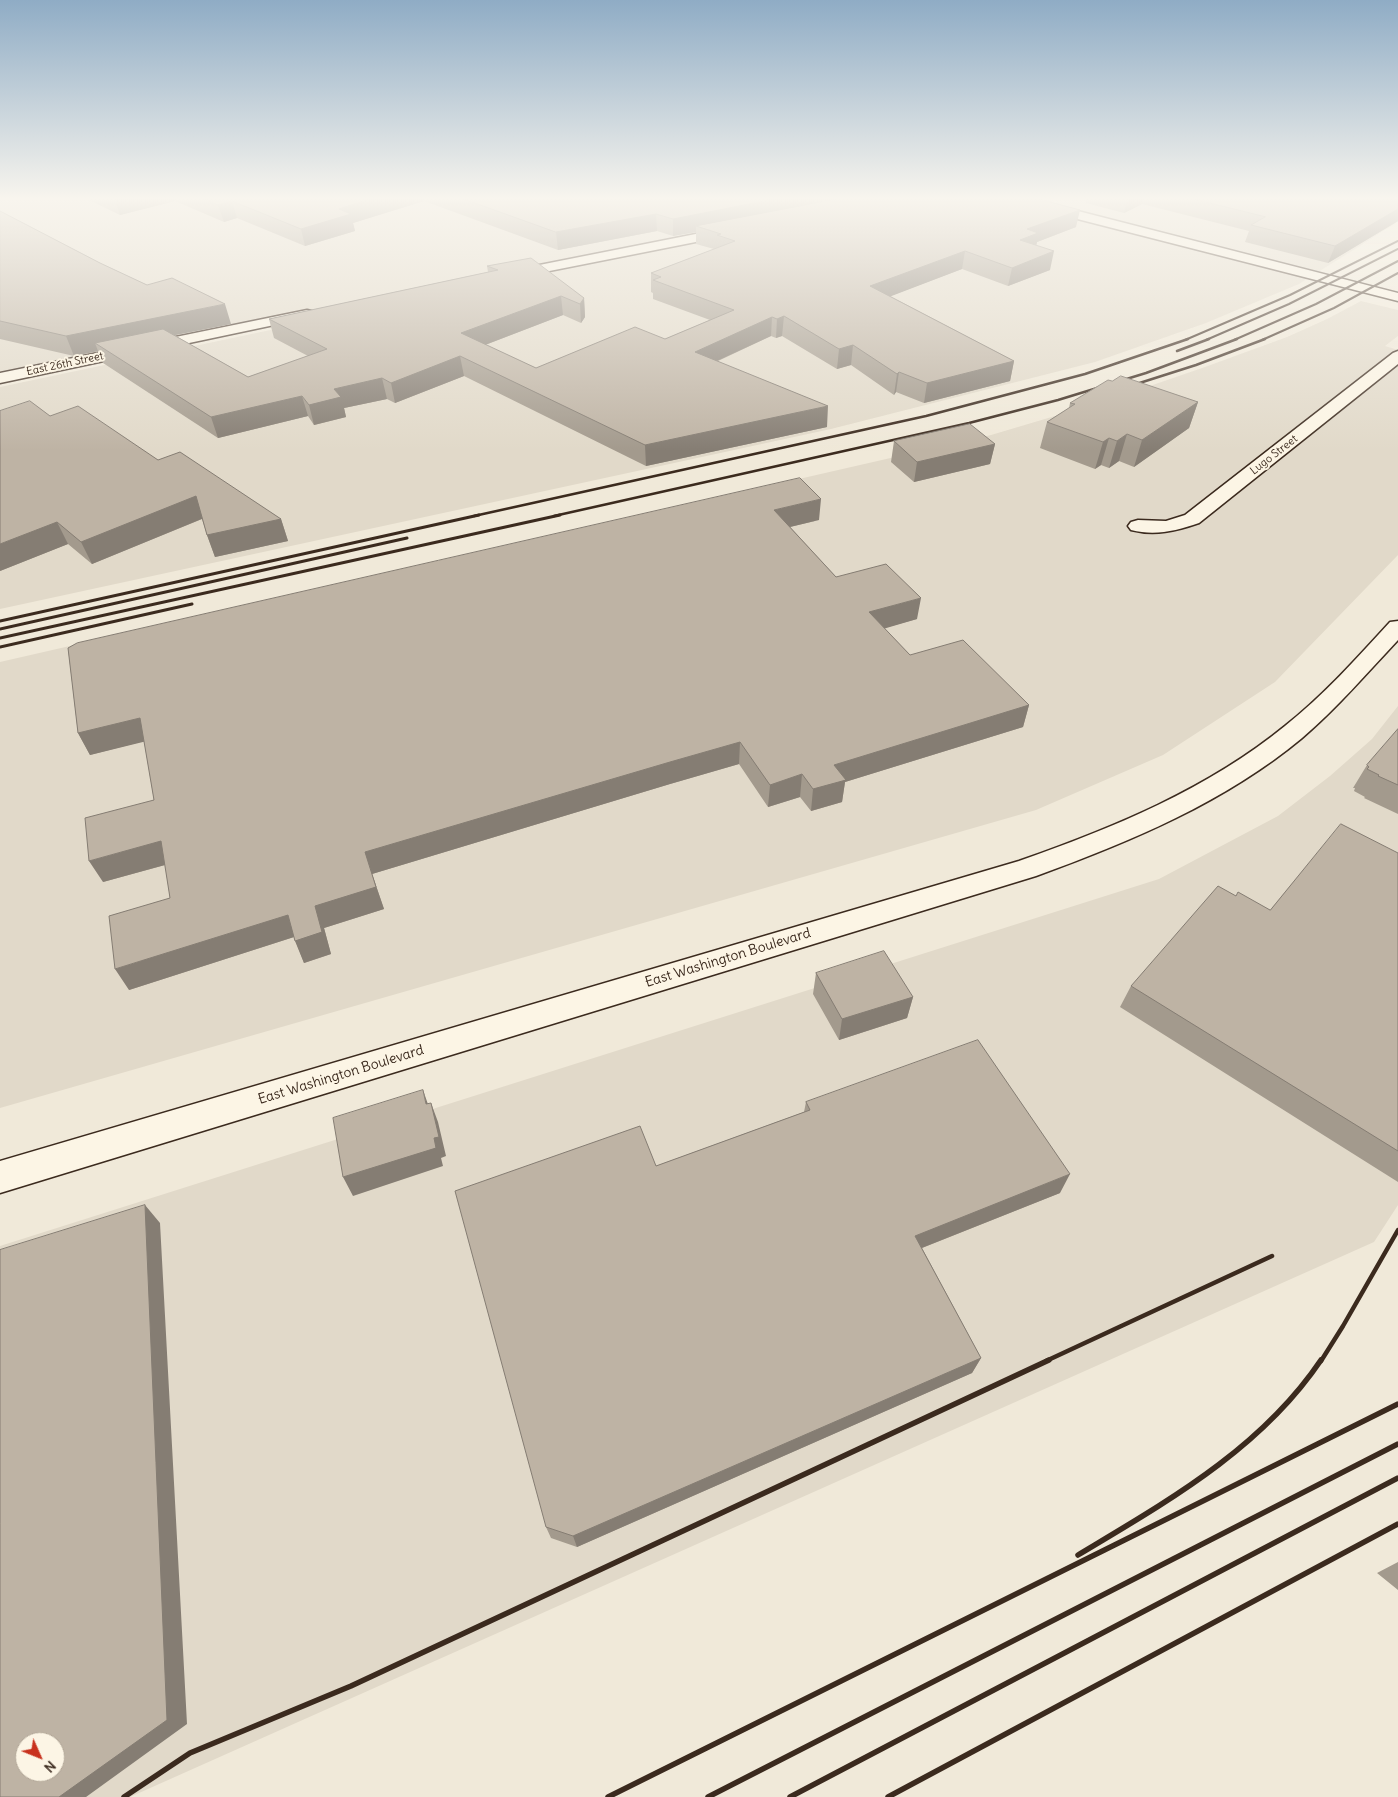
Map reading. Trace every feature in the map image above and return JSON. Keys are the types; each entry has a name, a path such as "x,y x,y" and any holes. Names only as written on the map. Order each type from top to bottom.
{"main road":[{"path":"1342,283 1398,297"},
{"name":"East 26th Street","path":"0,378 326,310"},
{"name":"Lugo Street","path":"1138,526 1168,527 1192,519 1398,356"},
{"name":"East Washington Boulevard","path":"0,1177 1027,869 1091,846 1149,821 1197,796 1277,745 1305,723 1398,627"}],"shaded area":[{"path":"0,283 455,283 0,377"},
{"path":"494,283 1301,283 1206,323 1095,362 831,429 0,609 0,387"},
{"path":"1361,301 1398,310 1398,336 1385,346 1398,350 1398,555 1275,682 1163,755 1036,810 0,1108 0,662 991,435 1112,399 1205,367 1287,337"},
{"path":"1398,706 1398,1205 1374,1242 130,1797 0,1797 0,1246 1159,879 1278,816 1330,776 1372,739"}],"building":[{"path":"0,283 142,283 147,285 155,283 182,283 225,304 66,336 0,321"},
{"path":"438,283 564,283 584,298 580,304 561,296 461,333 536,368 635,327 665,339 734,310 661,283 879,283 870,286 1014,361 927,383 899,372 897,374 853,345 839,349 784,316 777,319 772,317 695,352 828,406 645,445 460,356 391,383 382,378 334,389 341,397 309,405 302,396 211,417 95,343 163,329 248,377 327,349 269,319"},
{"path":"1121,376 1198,402 1142,440 1127,434 1117,441 1109,438 1103,442 1047,422 1075,404 1070,403 1108,380 1112,381"},
{"path":"30,401 50,416 78,406 158,460 180,452 281,519 207,535 196,496 81,542 57,522 0,544 0,411"},
{"path":"970,424 995,444 917,462 894,441"},
{"path":"800,478 821,499 774,510 836,577 886,564 921,598 869,612 910,655 963,640 1029,705 834,765 846,780 813,789 802,774 770,785 740,742 670,762 365,852 376,887 315,906 322,932 295,941 288,915 115,969 109,916 170,898 161,841 89,861 85,818 154,800 140,718 78,733 68,648 77,643"},
{"path":"1398,729 1398,785 1367,769 1369,767 1367,765"},
{"path":"1341,824 1398,853 1398,1151 1131,986 1218,886 1236,896 1238,892 1270,910"},
{"path":"884,951 913,997 842,1019 816,973"},
{"path":"978,1040 1070,1174 915,1236 981,1358 573,1536 546,1527 455,1191 640,1126 656,1166 810,1110 806,1102"},
{"path":"423,1090 426,1104 431,1103 439,1137 434,1138 436,1148 343,1177 333,1118"},
{"path":"145,1205 167,1720 59,1797 0,1797 0,1250"}],"railway":[{"path":"1185,340 1314,283"},
{"path":"1206,340 1289,304 1331,283"},
{"path":"1234,340 1316,304 1356,283"},
{"path":"1262,340 1334,308 1380,283"},
{"path":"474,516 926,416 1085,374 1188,339"},
{"path":"1177,351 1209,339"},
{"path":"554,516 969,423 1058,400 1146,373 1237,339"},
{"path":"1127,387 1196,365 1265,339"},
{"path":"0,621 479,515"},
{"path":"0,638 560,515"},
{"path":"0,629 407,538"},
{"path":"0,647 192,604"},
{"path":"1321,1361 1398,1230"},
{"path":"1046,1361 1272,1256"},
{"path":"124,1797 190,1753 351,1686 1049,1360"},
{"path":"1078,1555 1179,1493 1241,1447 1297,1392 1321,1360"},
{"path":"608,1797 1398,1404"},
{"path":"708,1797 1398,1444"},
{"path":"790,1797 1398,1478"},
{"path":"888,1797 1398,1524"}]}
